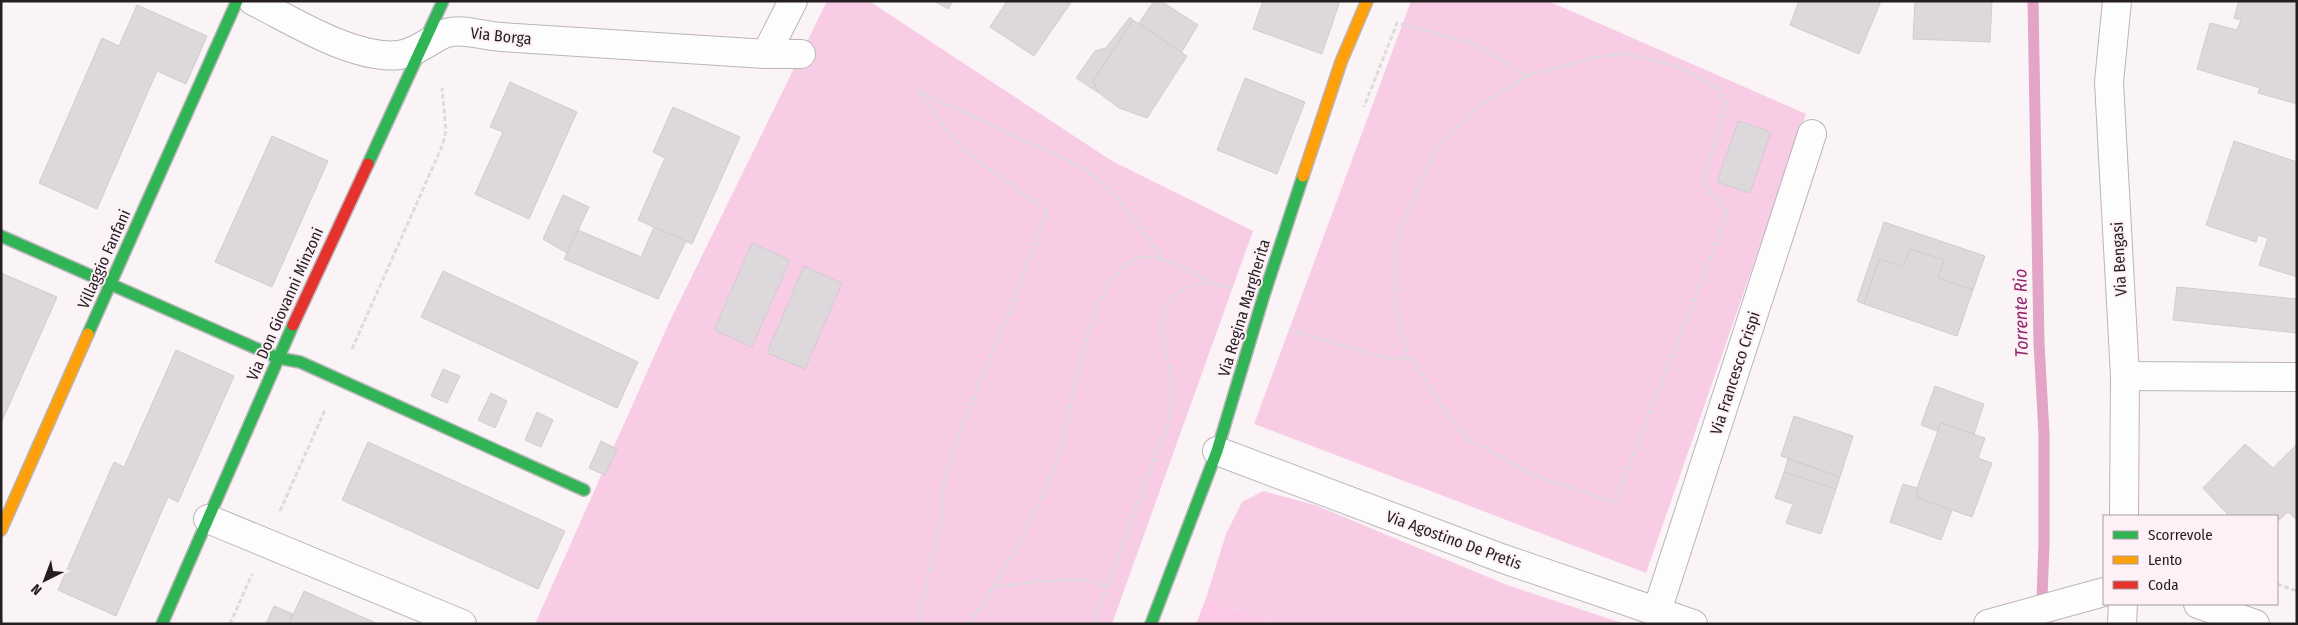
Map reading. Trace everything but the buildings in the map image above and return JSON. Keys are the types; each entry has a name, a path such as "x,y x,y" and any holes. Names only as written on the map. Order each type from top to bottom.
{"street":[{"name":"Villaggio Fanfani","path":"1,530 237,1"},
{"name":"Via Borga","path":"253,1 358,52 380,56 394,55 420,48 445,33 459,32 501,37 766,54 801,54"},
{"name":"Via Don Giovanni Minzoni","path":"162,624 278,358 443,1"},
{"path":"766,54 793,1"},
{"name":"Via Regina Margherita","path":"1151,624 1217,451 1262,298 1341,62 1367,1"},
{"name":"Via Bengasi","path":"2117,1 2109,82 2126,376 2124,515"},
{"name":"Via Francesco Crispi","path":"1657,611 1812,134"},
{"path":"1,236 278,358 300,362 584,490"},
{"path":"2126,376 2297,377"},
{"name":"Via Agostino De Pretis","path":"1217,451 1501,558 1693,624"},
{"path":"208,519 462,624"},
{"path":"2001,620 2103,592"},
{"path":"2122,624 2123,605"},
{"path":"2201,605 2255,624"}],"path":[{"path":"1361,116 1397,23 1475,44 1527,76"},
{"path":"1280,327 1386,358 1408,359 1412,359 1440,404 1466,438 1535,476 1615,502 1728,212 1703,184 1726,102 1720,89 1677,66 1623,53 1588,59 1527,76 1481,104 1438,146 1408,209 1394,248 1397,314 1408,359"},
{"path":"351,351 443,144 446,131 442,80"},
{"path":"917,624 943,510 943,486 957,438 1007,318 1047,211 961,148 916,91 1080,166 1102,180 1121,200 1162,258"},
{"path":"969,624 994,587 1026,528 1058,457 1069,420 1079,361 1086,336 1104,296 1126,265 1138,258 1151,256 1162,258 1212,282 1262,298"},
{"path":"1093,624 1168,423 1172,404 1172,381 1164,341 1162,316 1165,304 1173,295 1185,288 1212,282"},
{"path":"276,519 325,409"},
{"path":"230,624 254,569"},
{"path":"994,587 1041,581 1085,580 1107,586"},
{"path":"2278,584 2297,591"}],"shaded area":[{"path":"827,1 869,1 1112,161 1253,231 1112,624 535,624 668,325"},
{"path":"1411,1 1548,1 1806,114 1646,573 1254,424"},
{"path":"1263,491 1315,505 1507,585 1625,624 1272,624 1206,598 1226,534 1242,502"},
{"path":"1206,598 1272,624 1196,624"}],"waterway":[{"name":"Torrente Rio","path":"2033,1 2039,343 2044,434 2044,544 2041,624"}],"traffic: fast":[{"path":"88,334 237,1"},
{"path":"368,164 443,1"},
{"path":"1151,624 1217,451 1263,298 1303,176"},
{"path":"1,236 278,358 300,362 584,490"},
{"path":"162,624 293,325"}],"traffic: slow":[{"path":"1303,176 1341,62 1367,1"},
{"path":"1,530 88,334"}],"traffic: jam":[{"path":"293,325 368,164"}]}
